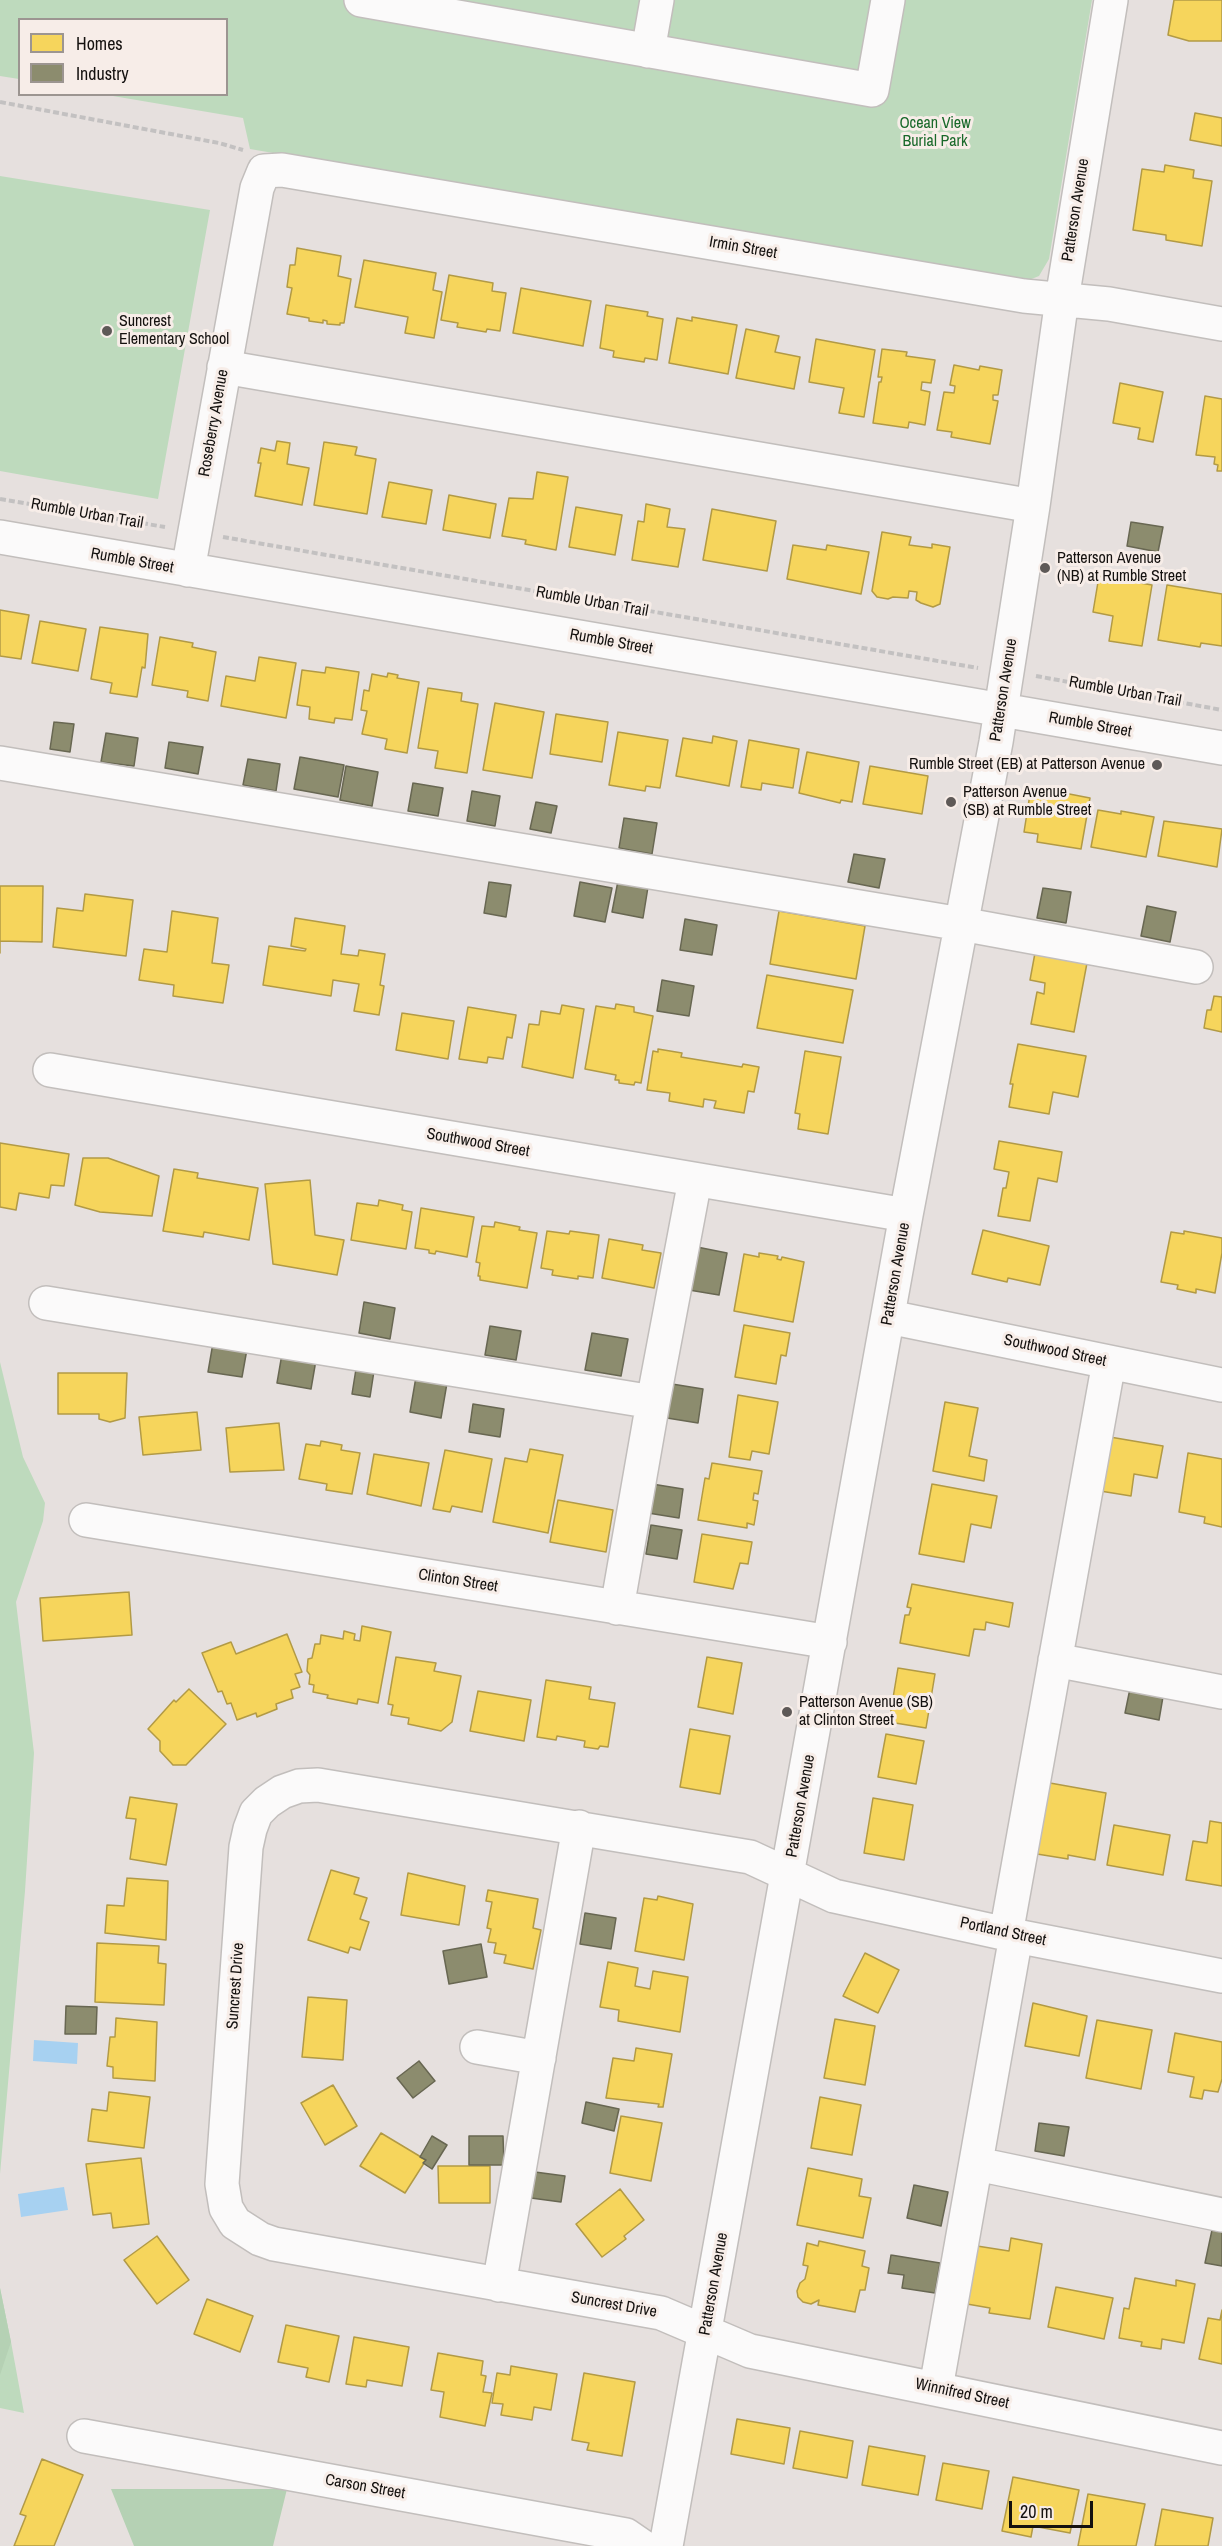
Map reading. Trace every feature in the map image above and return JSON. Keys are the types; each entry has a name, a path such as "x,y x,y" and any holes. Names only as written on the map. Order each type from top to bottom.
{"street":[{"path":"361,0 872,90 888,0"},
{"path":"648,51 657,0"},
{"name":"Patterson Avenue","path":"666,2546 906,1215 1001,710 1062,299 1111,0"},
{"name":"Irmin Street","path":"264,171 282,170 1024,296 1109,304 1222,324"},
{"name":"Roseberry Avenue","path":"188,570 257,188 264,171"},
{"path":"224,367 1033,506"},
{"name":"Rumble Street","path":"0,537 1222,748"},
{"path":"0,763 961,924 1196,967"},
{"name":"Southwood Street","path":"50,1070 906,1215"},
{"path":"617,1608 695,1180"},
{"path":"46,1303 653,1402"},
{"name":"Southwood Street","path":"889,1317 1222,1385"},
{"path":"936,2388 977,2164 1055,1660 1109,1362"},
{"name":"Clinton Street","path":"86,1520 830,1642"},
{"path":"1055,1660 1222,1692"},
{"name":"Suncrest Drive","path":"705,2333 661,2313 274,2244 245,2231 230,2217 222,2184 246,1847 256,1813 267,1802 282,1792 298,1786 318,1785 750,1857 789,1874"},
{"path":"499,2285 579,1827"},
{"name":"Portland Street","path":"789,1874 834,1896 1011,1935 1222,1976"},
{"path":"477,2047 539,2058"},
{"path":"977,2164 1222,2215"},
{"name":"Winnifred Street","path":"705,2333 750,2351 1222,2448"},
{"name":"Carson Street","path":"84,2436 626,2535 642,2546"}],"path":[{"path":"0,102 242,149 264,171"},
{"name":"Rumble Urban Trail","path":"0,500 175,529"},
{"name":"Rumble Urban Trail","path":"214,536 970,667"},
{"name":"Rumble Urban Trail","path":"1028,676 1222,710"}],"green space":[{"name":"Ocean View Burial Park","path":"0,0 1092,0 1049,259 1039,276 1024,282 250,149 243,118 113,96 228,96 228,18 18,18 18,79 0,76"},
{"path":"0,176 210,210 158,499 0,471"},
{"path":"0,1362 23,1457 45,1503 43,1521 16,1602 34,1753 25,1891 0,2174"},
{"path":"0,2288 11,2342 24,2413 0,2408"},
{"path":"0,2288 11,2342 0,2375"},
{"path":"111,2489 287,2489 273,2546 134,2546"}],"water":[{"path":"34,2040 78,2043 77,2064 33,2061"},
{"path":"64,2187 68,2210 21,2217 18,2194"}],"building: Homes":[{"path":"1174,0 1222,0 1222,41 1189,41 1168,35"},
{"path":"1195,113 1222,118 1222,146 1190,140"},
{"path":"1165,165 1194,170 1193,178 1212,181 1202,246 1166,240 1166,235 1133,230 1142,169 1164,172"},
{"path":"297,248 341,256 338,276 351,279 344,323 327,324 327,321 323,320 323,323 309,321 309,318 287,314 292,288 287,287 290,265 295,265"},
{"path":"364,260 436,273 433,290 442,292 434,338 405,333 408,317 355,307"},
{"path":"449,275 493,283 492,291 506,293 500,331 487,329 486,332 457,327 458,323 441,320"},
{"path":"521,288 591,301 583,346 513,333"},
{"path":"606,305 648,312 647,316 663,319 657,360 645,358 644,362 613,357 614,351 600,348"},
{"path":"692,317 737,325 728,374 669,363 677,318 692,321"},
{"path":"746,329 779,336 775,352 800,357 794,389 736,378"},
{"path":"816,339 875,350 864,417 839,413 844,388 809,382"},
{"path":"882,349 907,352 906,356 935,360 931,383 922,382 921,390 930,392 925,425 909,422 908,428 873,423 879,382 882,377 878,377"},
{"path":"954,365 979,370 980,366 1002,370 998,395 993,395 993,400 998,401 990,444 951,437 952,432 937,430 944,392 954,393 955,386 950,385"},
{"path":"1120,383 1163,392 1153,442 1138,439 1140,428 1113,423"},
{"path":"1205,396 1222,399 1222,471 1217,471 1218,465 1214,464 1215,457 1196,455"},
{"path":"277,441 290,443 287,464 309,468 302,505 255,496 261,463 258,463 261,448 275,451"},
{"path":"324,442 357,447 355,455 376,459 367,514 314,505"},
{"path":"537,472 568,477 556,550 525,544 526,540 502,536 509,498 533,499"},
{"path":"389,482 432,490 426,524 382,517"},
{"path":"449,495 496,504 490,538 443,530"},
{"path":"646,504 670,509 667,527 685,529 678,567 632,560 638,521 644,522"},
{"path":"576,507 622,515 615,555 569,547"},
{"path":"712,509 776,521 767,571 703,560"},
{"path":"882,532 911,537 909,545 932,548 932,544 950,547 940,604 933,607 921,603 916,600 917,592 909,591 908,598 888,599 877,597 872,591"},
{"path":"793,545 826,550 827,545 869,552 861,594 787,579"},
{"path":"1099,576 1152,585 1142,646 1109,641 1113,616 1093,612"},
{"path":"1167,585 1222,594 1222,646 1201,643 1200,647 1158,640"},
{"path":"0,610 29,615 21,659 0,656"},
{"path":"40,621 86,629 78,671 32,663"},
{"path":"100,627 148,634 145,668 142,667 137,697 110,693 112,683 91,679"},
{"path":"160,637 193,643 192,647 216,652 208,701 187,697 188,691 152,685"},
{"path":"259,657 296,663 286,718 221,706 226,676 255,681"},
{"path":"326,667 359,672 352,720 335,718 334,723 309,719 310,707 297,705 302,670 325,673"},
{"path":"388,673 398,675 397,678 419,682 407,753 385,749 387,739 362,734 367,711 361,710 364,690 369,691 372,674 387,677"},
{"path":"428,688 462,693 461,701 478,704 467,773 435,768 438,751 418,748"},
{"path":"495,703 544,712 532,778 483,770"},
{"path":"556,714 608,722 602,762 550,754"},
{"path":"618,732 668,740 660,788 646,786 645,791 609,785"},
{"path":"713,736 737,741 729,786 676,776 683,738 712,743"},
{"path":"749,740 799,749 793,788 762,783 761,790 741,787"},
{"path":"807,752 859,762 852,802 841,800 840,803 799,793"},
{"path":"870,766 928,776 922,814 863,804"},
{"path":"1059,792 1090,798 1081,849 1037,842 1038,834 1024,832 1030,794 1058,799"},
{"path":"1098,810 1121,814 1121,811 1154,817 1146,857 1091,847"},
{"path":"1164,821 1222,829 1217,867 1158,856"},
{"path":"0,886 43,886 42,942 0,941"},
{"path":"85,894 133,900 126,956 53,947 57,908 83,911"},
{"path":"172,911 218,918 212,963 229,965 223,1003 173,996 174,985 139,980 144,949 167,952"},
{"path":"779,911 865,926 856,979 770,964"},
{"path":"295,918 345,926 341,954 358,956 359,950 385,954 380,985 384,986 379,1015 354,1011 359,984 333,980 331,996 263,985 269,946 305,951 306,949 291,946"},
{"path":"1035,953 1087,963 1074,1032 1031,1024 1037,992 1044,994 1045,983 1030,980"},
{"path":"767,975 853,990 843,1043 757,1028"},
{"path":"1214,996 1222,997 1222,1032 1204,1028 1207,1010 1211,1010"},
{"path":"616,1004 634,1007 634,1012 653,1016 641,1083 635,1082 634,1085 619,1083 619,1080 615,1080 616,1075 585,1069 596,1006 615,1009"},
{"path":"562,1005 584,1009 573,1078 522,1067 529,1024 539,1025 541,1011 560,1014"},
{"path":"468,1007 516,1015 512,1038 507,1037 503,1059 488,1057 487,1063 459,1059"},
{"path":"402,1013 454,1021 448,1059 396,1050"},
{"path":"1018,1044 1086,1056 1078,1097 1053,1092 1049,1114 1009,1107 1013,1084 1010,1084"},
{"path":"658,1049 682,1053 681,1057 742,1067 743,1064 759,1067 754,1092 748,1091 744,1113 714,1108 716,1101 704,1099 703,1107 669,1101 670,1093 647,1090 653,1051 658,1052"},
{"path":"805,1051 841,1057 828,1134 798,1129 800,1114 795,1113"},
{"path":"999,1141 1062,1152 1057,1182 1038,1178 1030,1221 998,1216 1003,1188 1006,1188 1009,1172 994,1169"},
{"path":"0,1143 69,1154 64,1186 51,1185 49,1198 19,1193 16,1210 0,1207"},
{"path":"83,1158 108,1158 159,1176 152,1216 100,1212 75,1205"},
{"path":"174,1169 198,1173 197,1178 258,1188 249,1240 204,1232 203,1237 163,1231"},
{"path":"310,1180 315,1235 344,1240 337,1275 273,1264 265,1184"},
{"path":"379,1200 403,1205 402,1210 412,1212 406,1249 351,1240 357,1203 378,1206"},
{"path":"421,1208 474,1217 467,1257 436,1251 435,1254 429,1253 429,1250 415,1248"},
{"path":"495,1222 537,1233 527,1288 480,1280 478,1276 480,1263 476,1262 482,1226 494,1227"},
{"path":"983,1230 1049,1246 1040,1285 1008,1278 1007,1282 972,1274"},
{"path":"547,1231 599,1235 593,1278 578,1276 578,1279 552,1275 553,1270 541,1268"},
{"path":"1184,1231 1222,1238 1222,1253 1215,1293 1196,1289 1196,1293 1177,1289 1178,1285 1161,1282 1171,1232 1184,1234"},
{"path":"609,1239 643,1245 642,1250 661,1253 654,1288 602,1278"},
{"path":"759,1253 778,1256 777,1259 781,1260 782,1257 804,1262 793,1322 734,1311 744,1254 759,1257"},
{"path":"744,1325 790,1333 786,1356 781,1355 776,1384 735,1377"},
{"path":"58,1373 127,1373 125,1418 110,1422 99,1419 99,1414 58,1414"},
{"path":"738,1395 778,1402 769,1454 752,1451 750,1460 729,1457"},
{"path":"945,1402 978,1408 969,1456 987,1460 984,1481 933,1471"},
{"path":"197,1412 201,1450 143,1455 139,1417"},
{"path":"279,1423 284,1470 230,1472 226,1428"},
{"path":"1104,1436 1163,1446 1157,1478 1134,1474 1131,1496 1094,1490"},
{"path":"321,1441 342,1445 341,1450 360,1453 352,1494 326,1490 327,1484 299,1479 306,1444 320,1446"},
{"path":"530,1449 563,1455 548,1533 493,1522 505,1458 527,1462"},
{"path":"445,1450 492,1459 482,1512 452,1506 450,1512 433,1509"},
{"path":"1188,1453 1222,1459 1222,1527 1204,1523 1205,1517 1179,1512"},
{"path":"374,1454 429,1463 421,1506 367,1494"},
{"path":"712,1463 762,1471 758,1494 754,1493 753,1500 758,1501 754,1525 747,1523 747,1528 698,1520 705,1478 709,1479"},
{"path":"932,1484 997,1496 991,1528 971,1524 964,1562 919,1554"},
{"path":"558,1500 613,1510 606,1552 550,1542"},
{"path":"702,1534 752,1542 748,1564 740,1563 733,1589 694,1582"},
{"path":"912,1584 1013,1603 1009,1627 986,1622 985,1630 974,1629 969,1656 900,1643 905,1615 909,1615 911,1608 907,1607"},
{"path":"129,1592 132,1635 43,1641 40,1598"},
{"path":"362,1626 391,1632 378,1703 358,1699 357,1704 327,1698 328,1695 313,1692 314,1685 309,1684 310,1675 307,1671 308,1659 312,1658 315,1644 320,1644 321,1635 343,1639 344,1631 355,1634 354,1640 360,1641"},
{"path":"287,1634 302,1672 295,1674 300,1687 291,1690 293,1698 276,1704 277,1709 257,1717 256,1713 237,1720 231,1703 227,1704 222,1691 218,1692 202,1653 231,1642 236,1654"},
{"path":"396,1657 436,1663 434,1671 461,1676 452,1722 441,1731 408,1724 409,1718 391,1715 393,1705 388,1704"},
{"path":"707,1657 742,1663 733,1714 698,1707"},
{"path":"898,1668 935,1674 926,1728 889,1722"},
{"path":"546,1680 591,1687 589,1699 615,1703 608,1747 600,1746 598,1749 584,1747 585,1741 557,1736 556,1740 537,1737"},
{"path":"189,1689 226,1724 186,1765 173,1765 160,1751 160,1741 148,1729 174,1700 176,1702"},
{"path":"478,1691 531,1700 524,1741 470,1731"},
{"path":"690,1729 730,1736 720,1794 680,1787"},
{"path":"886,1734 924,1741 916,1784 878,1777"},
{"path":"1050,1783 1106,1793 1095,1860 1068,1855 1068,1859 1037,1854"},
{"path":"130,1797 177,1804 166,1865 130,1859 136,1819 126,1818"},
{"path":"873,1798 913,1805 904,1860 864,1853"},
{"path":"1210,1821 1222,1823 1222,1886 1186,1880 1193,1841 1207,1843"},
{"path":"1114,1825 1170,1835 1163,1875 1107,1865"},
{"path":"331,1870 359,1878 354,1894 367,1898 360,1919 369,1922 360,1950 350,1947 348,1953 308,1940"},
{"path":"408,1873 465,1886 459,1925 401,1915"},
{"path":"127,1878 168,1881 166,1940 105,1933 107,1905 124,1906"},
{"path":"488,1890 538,1899 533,1928 541,1930 533,1969 504,1963 506,1955 494,1953 496,1943 488,1942 491,1929 487,1928 492,1902 486,1901"},
{"path":"658,1896 693,1904 684,1960 635,1951 644,1898 657,1900"},
{"path":"97,1943 159,1946 158,1963 166,1964 164,2005 95,2002"},
{"path":"865,1953 899,1970 878,2013 843,1996"},
{"path":"608,1962 638,1968 635,1986 650,1989 653,1971 688,1977 680,2032 618,2021 619,2010 600,2007"},
{"path":"308,1997 347,2000 343,2060 302,2057"},
{"path":"1033,2003 1087,2016 1079,2056 1025,2046"},
{"path":"116,2018 157,2022 155,2081 113,2078 113,2067 107,2066 110,2037 115,2037"},
{"path":"835,2019 875,2026 865,2085 824,2078"},
{"path":"1097,2020 1152,2030 1141,2089 1086,2078"},
{"path":"1175,2033 1222,2042 1222,2079 1218,2092 1204,2090 1202,2099 1190,2097 1194,2077 1168,2072"},
{"path":"636,2048 672,2054 663,2107 658,2107 659,2104 606,2098 613,2058 634,2061"},
{"path":"333,2085 357,2126 325,2145 301,2103"},
{"path":"109,2092 150,2097 144,2148 88,2141 92,2109 107,2111"},
{"path":"820,2097 861,2105 852,2155 811,2148"},
{"path":"621,2116 662,2123 651,2181 610,2173"},
{"path":"381,2133 426,2160 405,2193 360,2166"},
{"path":"141,2158 149,2224 113,2228 111,2213 93,2215 86,2164"},
{"path":"438,2166 490,2166 490,2203 439,2203"},
{"path":"808,2168 862,2179 859,2196 871,2198 863,2238 797,2225"},
{"path":"620,2189 644,2220 624,2236 626,2239 602,2257 576,2224"},
{"path":"157,2236 189,2280 157,2304 124,2260"},
{"path":"1011,2238 1042,2244 1030,2319 989,2313 990,2308 967,2304 977,2246 1009,2251"},
{"path":"819,2241 865,2251 862,2266 869,2268 865,2290 860,2290 855,2312 818,2305 819,2300 811,2304 803,2302 798,2297 797,2291 800,2283 805,2279 808,2266 803,2265 807,2243 818,2246"},
{"path":"1135,2278 1176,2286 1176,2280 1195,2284 1184,2343 1162,2339 1161,2349 1141,2346 1142,2342 1119,2338 1124,2308 1129,2309"},
{"path":"1056,2287 1113,2298 1104,2339 1048,2327"},
{"path":"207,2299 253,2316 240,2352 194,2334"},
{"path":"1222,2310 1222,2364 1199,2359 1208,2318 1220,2320"},
{"path":"286,2325 339,2336 329,2382 306,2377 308,2368 278,2362"},
{"path":"354,2337 409,2347 402,2386 367,2380 366,2387 346,2384"},
{"path":"438,2353 483,2361 481,2375 486,2376 483,2392 492,2393 485,2426 440,2417 444,2392 431,2390"},
{"path":"511,2366 557,2374 551,2410 534,2407 532,2420 501,2415 503,2404 492,2403 497,2373 510,2375"},
{"path":"584,2373 635,2382 622,2456 587,2450 589,2443 572,2440"},
{"path":"737,2419 790,2428 784,2464 731,2454"},
{"path":"800,2431 853,2441 847,2478 793,2468"},
{"path":"869,2446 925,2456 918,2495 862,2485"},
{"path":"42,2459 83,2475 54,2546 14,2546 26,2516 20,2514"},
{"path":"943,2463 989,2471 982,2509 936,2500"},
{"path":"1013,2477 1079,2490 1070,2533 1033,2526 1031,2537 1002,2531"},
{"path":"1088,2494 1145,2504 1136,2546 1078,2546"},
{"path":"1162,2509 1213,2518 1208,2546 1155,2546"}],"building: Industry":[{"path":"1131,522 1163,527 1158,552 1127,546"},
{"path":"54,722 74,724 70,752 50,749"},
{"path":"106,733 138,738 134,766 101,762"},
{"path":"169,742 203,747 198,774 165,768"},
{"path":"300,757 344,765 338,797 294,789"},
{"path":"248,759 280,764 276,791 243,785"},
{"path":"346,766 378,772 372,806 340,800"},
{"path":"413,783 443,788 438,816 408,811"},
{"path":"472,791 500,796 495,826 467,821"},
{"path":"536,802 557,806 551,833 530,829"},
{"path":"624,818 657,823 652,854 619,848"},
{"path":"854,854 885,859 879,888 848,882"},
{"path":"618,881 648,887 643,918 612,912"},
{"path":"489,882 511,885 506,917 484,913"},
{"path":"580,882 612,888 605,922 574,916"},
{"path":"1043,888 1071,892 1066,923 1037,918"},
{"path":"1147,906 1176,912 1170,942 1141,936"},
{"path":"685,919 717,925 712,955 680,950"},
{"path":"662,980 694,986 689,1016 657,1011"},
{"path":"697,1247 727,1253 719,1295 689,1290"},
{"path":"364,1302 395,1308 390,1339 359,1333"},
{"path":"490,1326 521,1331 516,1360 485,1355"},
{"path":"592,1333 628,1339 621,1376 585,1370"},
{"path":"213,1343 247,1349 242,1377 208,1372"},
{"path":"282,1354 316,1360 311,1389 277,1383"},
{"path":"356,1369 374,1371 370,1397 352,1394"},
{"path":"416,1377 447,1383 441,1418 410,1412"},
{"path":"672,1384 703,1389 698,1423 667,1418"},
{"path":"473,1404 504,1409 500,1437 469,1432"},
{"path":"652,1484 683,1489 679,1518 648,1513"},
{"path":"651,1525 682,1530 677,1559 646,1554"},
{"path":"1132,1679 1165,1685 1159,1720 1125,1713"},
{"path":"585,1913 616,1918 611,1949 580,1944"},
{"path":"481,1944 487,1977 449,1984 443,1951"},
{"path":"66,2006 97,2007 96,2034 65,2034"},
{"path":"419,2061 435,2081 413,2098 397,2078"},
{"path":"586,2102 619,2109 614,2131 582,2123"},
{"path":"1039,2123 1069,2127 1064,2156 1035,2151"},
{"path":"432,2136 447,2145 432,2169 423,2163 426,2160 420,2157"},
{"path":"469,2136 503,2136 504,2165 469,2165"},
{"path":"535,2172 565,2176 561,2202 531,2198"},
{"path":"914,2185 948,2192 941,2226 907,2218"},
{"path":"1212,2230 1222,2232 1222,2266 1205,2263"},
{"path":"891,2255 940,2263 935,2293 902,2288 904,2275 888,2273"}],"place":[{"name":"Suncrest Elementary School","path":"107,331"},
{"name":"Patterson Avenue (NB) at Rumble Street","path":"1045,568"},
{"name":"Rumble Street (EB) at Patterson Avenue","path":"1157,765"},
{"name":"Patterson Avenue (SB) at Rumble Street","path":"951,802"},
{"name":"Patterson Avenue (SB) at Clinton Street","path":"787,1712"}]}
